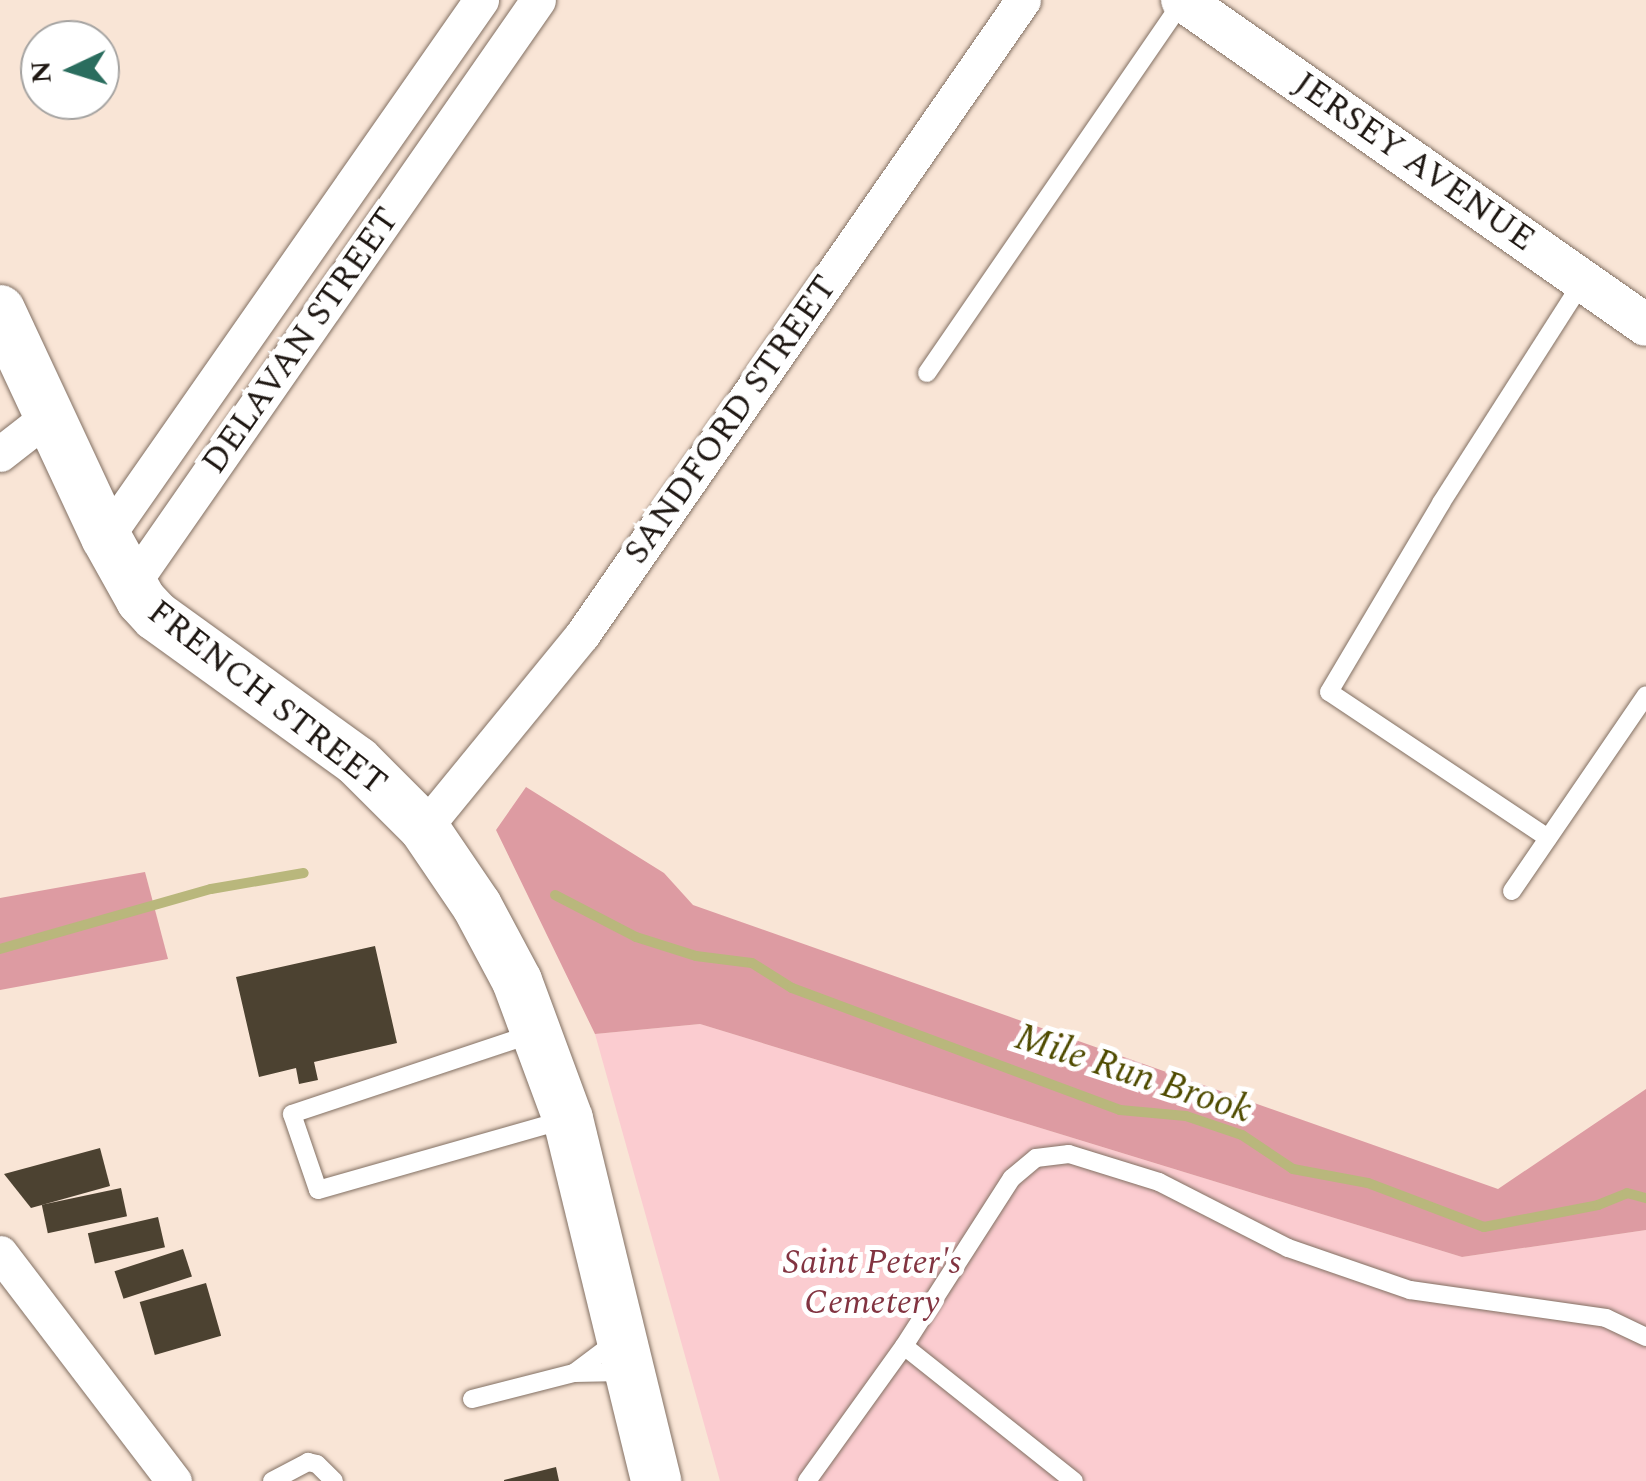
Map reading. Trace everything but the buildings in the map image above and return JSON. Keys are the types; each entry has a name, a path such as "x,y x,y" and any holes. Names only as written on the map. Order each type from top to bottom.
{"main road":[{"name":"FRENCH STREET","path":"0,310 106,536 132,584 156,616 341,749 424,828 477,906 538,1032 568,1119 656,1481"}],"street":[{"name":"DELAVAN STREET","path":"106,536 481,0"},
{"name":"DELAVAN STREET","path":"132,584 538,0"},
{"name":"SANDFORD STREET","path":"424,828 582,635 1023,0"},
{"name":"JERSEY AVENUE","path":"1183,0 1646,325"},
{"path":"432,72 470,98"},
{"path":"0,454 50,416"},
{"path":"0,1253 174,1481"}],"lane":[{"path":"927,373 1183,0"},
{"path":"1548,838 1329,692 1441,503 1584,281"},
{"path":"1512,890 1646,696"},
{"path":"538,1032 292,1114 318,1190 568,1119"},
{"path":"807,1481 904,1346 1012,1178 1036,1158 1068,1154 1159,1182 1288,1248 1410,1290 1606,1318 1646,1338"},
{"path":"904,1346 1074,1481"},
{"path":"472,1399 626,1355"},
{"path":"574,1372 626,1355"},
{"path":"272,1481 308,1462 318,1464 334,1481"}],"green space":[{"name":"Saint Peter's Cemetery","path":"700,1024 1462,1257 1646,1230 1646,1481 720,1481 595,1034"}],"shaded area":[{"path":"526,787 664,873 693,905 1498,1189 1646,1089 1646,1230 1462,1257 700,1024 595,1034 496,830"},
{"path":"145,872 168,959 0,990 0,898"}],"waterway":[{"name":"Mile Run Brook","path":"0,949 211,889 304,873"},
{"name":"Mile Run Brook","path":"555,895 636,937 696,956 752,963 792,988 1120,1110 1186,1116 1242,1135 1293,1169 1368,1183 1484,1227 1598,1205 1627,1193 1646,1198"}]}
